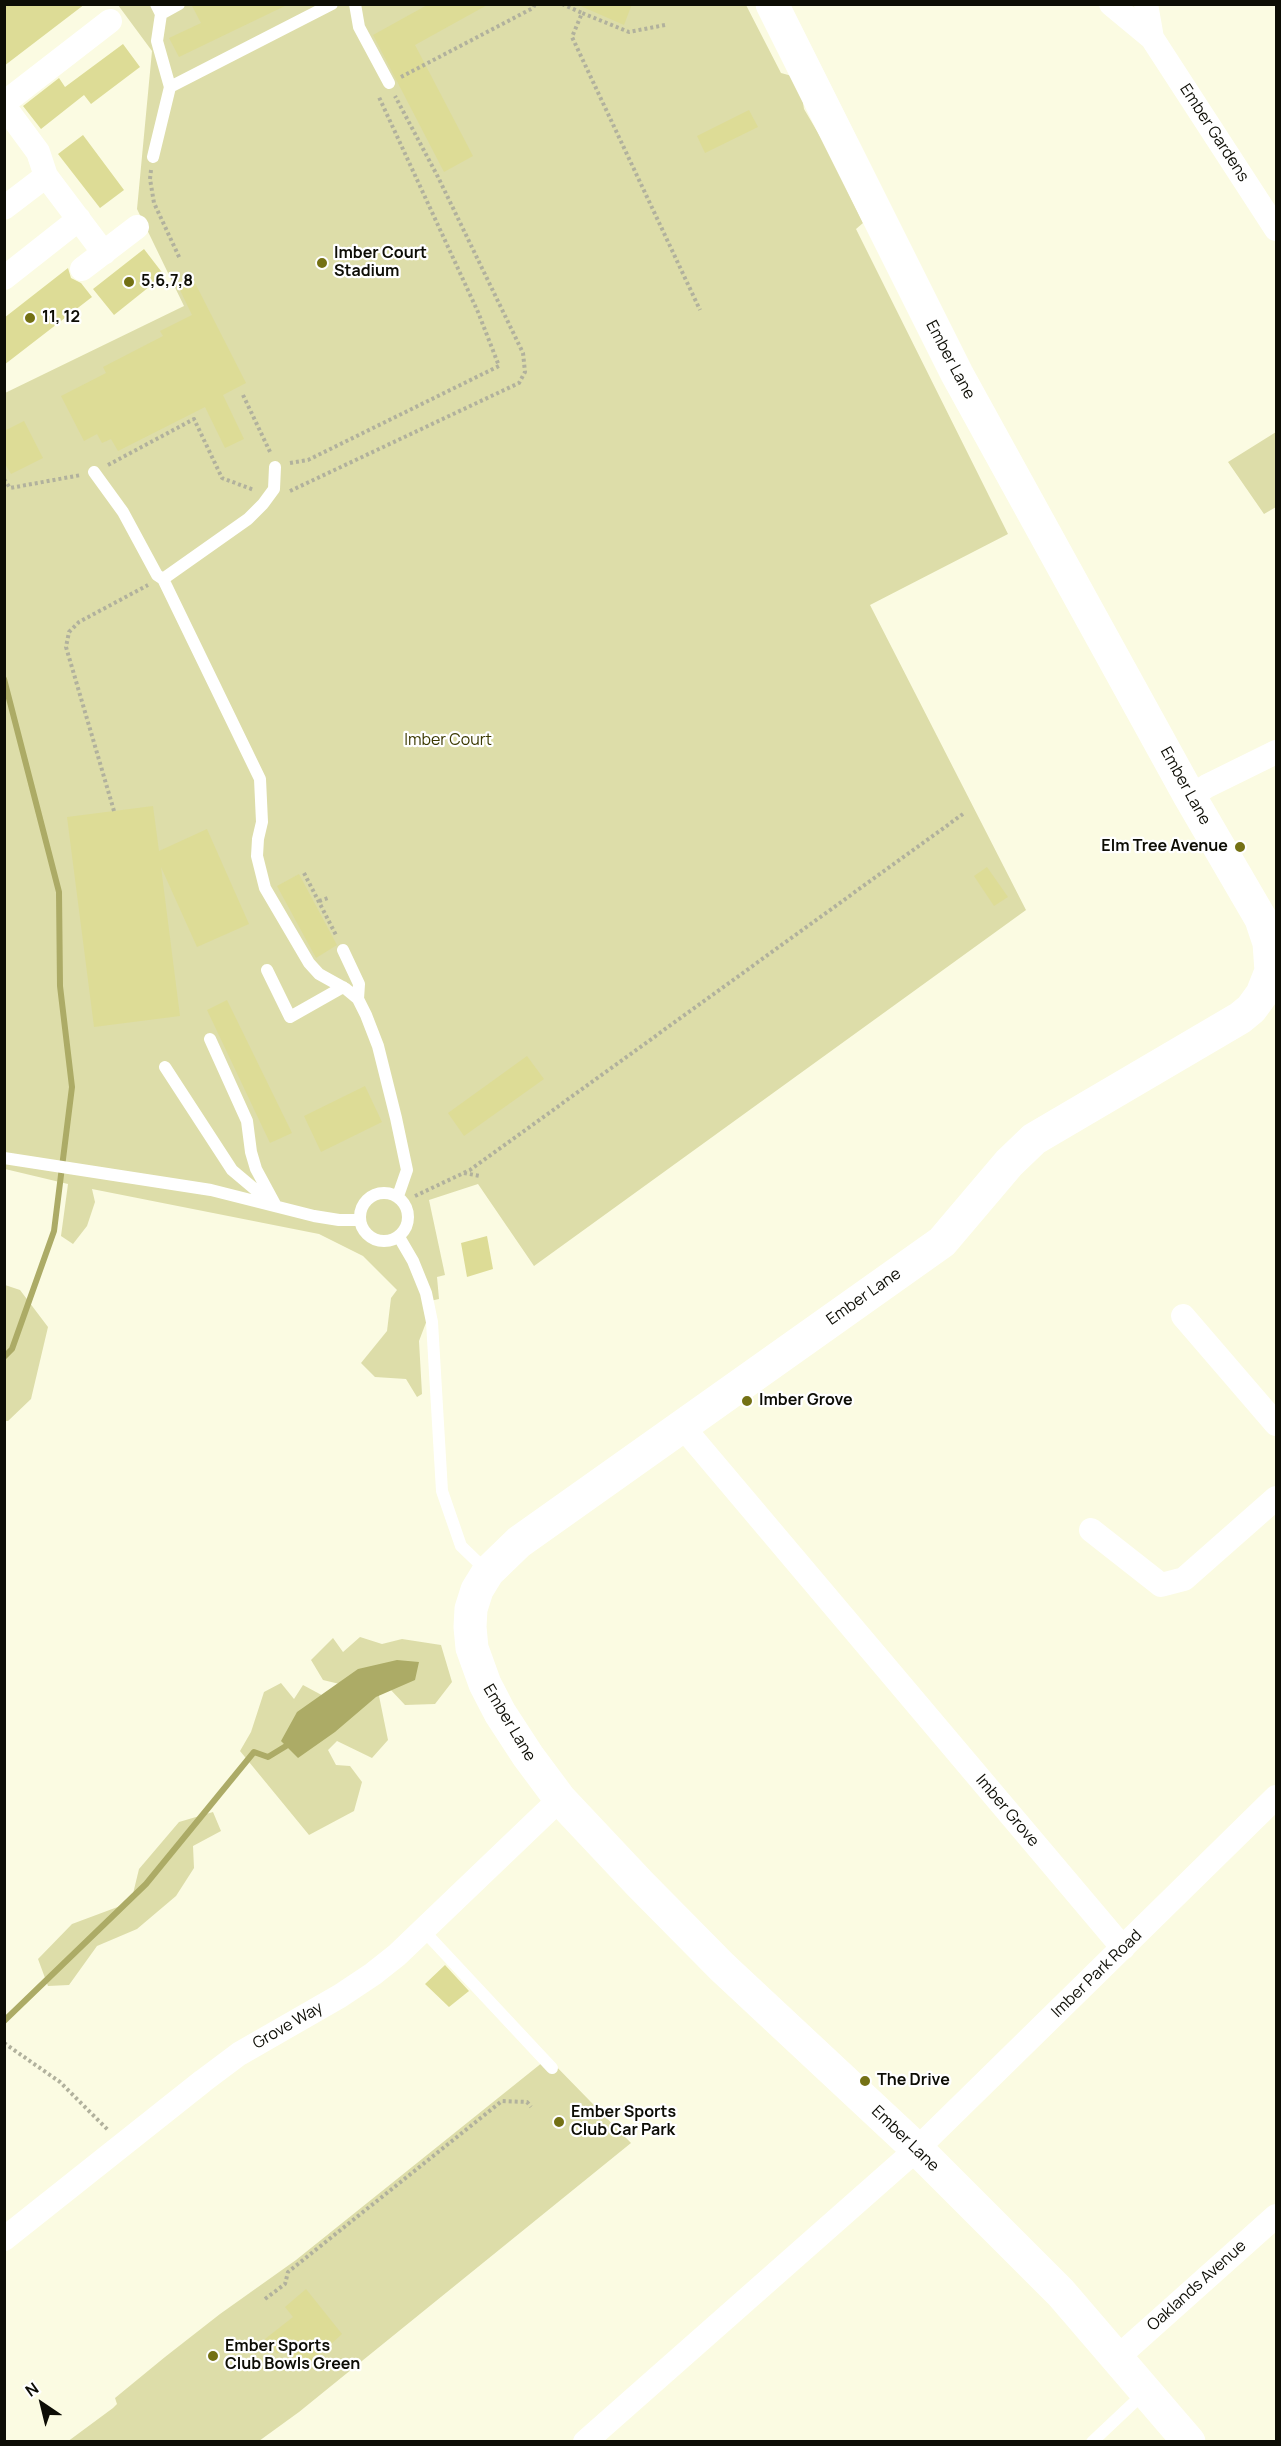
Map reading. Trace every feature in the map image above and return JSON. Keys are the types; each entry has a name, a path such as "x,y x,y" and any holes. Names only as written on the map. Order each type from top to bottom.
{"main road":[{"name":"Ember Lane","path":"772,4 957,374 1190,797 1264,924 1274,972 1251,1009 1240,1018 1034,1140 1009,1163 942,1242 519,1542 488,1572 477,1590 471,1609 472,1648 493,1700 511,1731 560,1799 722,1966 917,2149 1061,2293 1148,2391 1189,2442"}],"street":[{"name":"Ember Gardens","path":"1111,4 1152,38 1276,229"},
{"name":"Ember Gardens","path":"1146,4 1152,38"},
{"path":"104,253 46,176 38,152 4,104 110,21"},
{"path":"4,208 46,176"},
{"path":"4,278 79,219"},
{"path":"82,269 137,226"},
{"path":"1190,797 1207,786 1276,752"},
{"path":"1183,1316 1276,1424"},
{"name":"Imber Grove","path":"682,1426 1123,1948"},
{"path":"1091,1530 1161,1585 1184,1579 1276,1498"},
{"name":"Imber Park Road","path":"917,2149 1276,1797"},
{"name":"Grove Way","path":"4,2239 239,2054 340,1996 373,1974 423,1930 560,1799"},
{"path":"585,2442 917,2149"},
{"name":"Oaklands Avenue","path":"1118,2357 1276,2216"}],"lane":[{"path":"153,157 170,87 157,41 158,9 179,4"},
{"path":"170,87 332,4"},
{"path":"355,4 359,27 389,83"},
{"path":"163,579 248,519 274,489 275,467"},
{"path":"94,472 123,512 157,575 163,579 260,779 262,822 257,856 265,888 309,963 319,974 343,987 358,999"},
{"path":"343,950 359,984 358,999 378,1046 407,1170 401,1199 409,1216 408,1224 399,1237 382,1241 374,1239 362,1228 360,1211 369,1197 384,1192 401,1199"},
{"path":"267,970 290,1017 343,987"},
{"path":"210,1039 247,1122 256,1169 276,1206"},
{"path":"165,1067 232,1170 252,1189 276,1206"},
{"path":"4,1158 211,1190 339,1220 360,1220"},
{"path":"399,1237 413,1261 426,1293 432,1322 442,1491 461,1545 488,1572"},
{"path":"423,1930 552,2068"},
{"path":"1092,2442 1148,2391"}],"path":[{"path":"4,479 7,489 94,472 194,420 222,478 269,495 293,490 519,383 525,372 523,353 438,177 389,83 533,8 535,4"},
{"path":"562,4 629,32 665,24"},
{"path":"582,13 572,37 700,310"},
{"path":"243,395 275,467 308,460 499,366 478,312 376,92"},
{"path":"153,157 150,179 154,204 180,259"},
{"path":"114,811 66,647 69,632 79,622 140,588 163,579"},
{"path":"401,1199 464,1173 963,814"},
{"path":"304,873 343,950"},
{"path":"319,902 328,897"},
{"path":"464,1173 480,1176"},
{"path":"4,2043 60,2082 123,2145"},
{"path":"265,2299 285,2284 288,2272 502,2101 527,2102 531,2107"}],"green space":[{"name":"Imber Court","path":"118,5 746,5 781,73 792,76 801,90 804,109 827,148 863,223 856,229 1008,534 870,605 1026,910 534,1266 478,1184 429,1200 445,1275 437,1277 439,1299 430,1301 427,1320 419,1341 422,1394 417,1397 406,1379 375,1377 361,1363 387,1331 391,1298 397,1290 363,1256 319,1234 92,1189 95,1202 87,1226 73,1244 61,1236 68,1184 5,1169 5,393 184,306 137,209 152,51"},
{"path":"1276,432 1276,507 1264,514 1228,462"},
{"path":"5,1285 20,1290 48,1327 31,1399 8,1421 4,1421"},
{"path":"360,1637 382,1644 402,1639 441,1645 452,1682 435,1704 405,1705 389,1688 378,1691 388,1740 372,1758 337,1741 328,1750 336,1765 350,1766 362,1782 354,1811 309,1835 240,1751 251,1732 264,1692 281,1683 294,1699 303,1685 329,1699 356,1688 323,1680 311,1660 333,1638 343,1652"},
{"path":"213,1812 221,1831 193,1846 194,1868 176,1896 137,1929 97,1946 69,1985 48,1986 38,1959 72,1924 131,1902 139,1869 179,1822"},
{"path":"548,2058 631,2143 299,2412 259,2441 67,2442 113,2408 117,2404 115,2398 165,2357 220,2314 296,2260"}],"shaded area":[{"path":"397,1660 419,1662 415,1680 376,1697 335,1732 298,1758 281,1741 297,1712 358,1669"}],"building":[{"path":"4,4 85,4 4,66"},
{"path":"191,4 289,4 179,57 169,38 201,23"},
{"path":"429,4 489,4 415,45 473,156 444,172 373,35"},
{"path":"576,4 632,4 624,25"},
{"path":"123,44 140,67 91,104 84,95 41,129 23,106 59,78 65,87"},
{"path":"749,110 758,127 705,153 697,136"},
{"path":"83,135 124,190 100,208 58,154"},
{"name":"5,6,7,8","path":"144,249 164,275 114,315 93,289"},
{"path":"68,268 71,278 81,283 92,297 4,365 4,318"},
{"path":"193,279 246,383 223,395 244,439 225,448 205,407 118,451 111,439 102,443 97,434 84,441 61,396 106,373 103,367 163,336 160,331 192,315 178,286"},
{"path":"24,421 43,458 11,474 4,462 4,431"},
{"path":"153,806 159,851 207,829 249,924 197,947 161,867 180,1016 94,1027 67,817"},
{"path":"987,867 1008,897 994,906 974,876"},
{"path":"299,874 337,945 316,958 277,886"},
{"path":"227,1000 292,1133 270,1143 207,1010"},
{"path":"527,1056 544,1079 464,1136 448,1113"},
{"path":"365,1086 382,1122 321,1152 304,1116"},
{"path":"487,1236 493,1269 467,1277 461,1243"},
{"path":"445,1965 469,1991 449,2007 425,1984"},
{"path":"306,2289 342,2334 304,2369 285,2347 277,2354 265,2339 293,2317 285,2307"}],"waterway":[{"path":"4,679 59,892 60,986 72,1087 54,1231 12,1349 4,1357"},
{"path":"4,2021 146,1884 254,1752 268,1757 286,1746"}],"place":[{"name":"Imber Court Stadium","path":"322,263"},
{"name":"5,6,7,8","path":"129,282"},
{"name":"11, 12","path":"30,318"},
{"name":"Elm Tree Avenue","path":"1240,847"},
{"name":"Imber Grove","path":"747,1401"},
{"name":"The Drive","path":"865,2081"},
{"name":"Ember Sports Club Car Park","path":"559,2122"},
{"name":"Ember Sports Club Bowls Green","path":"213,2356"}]}
